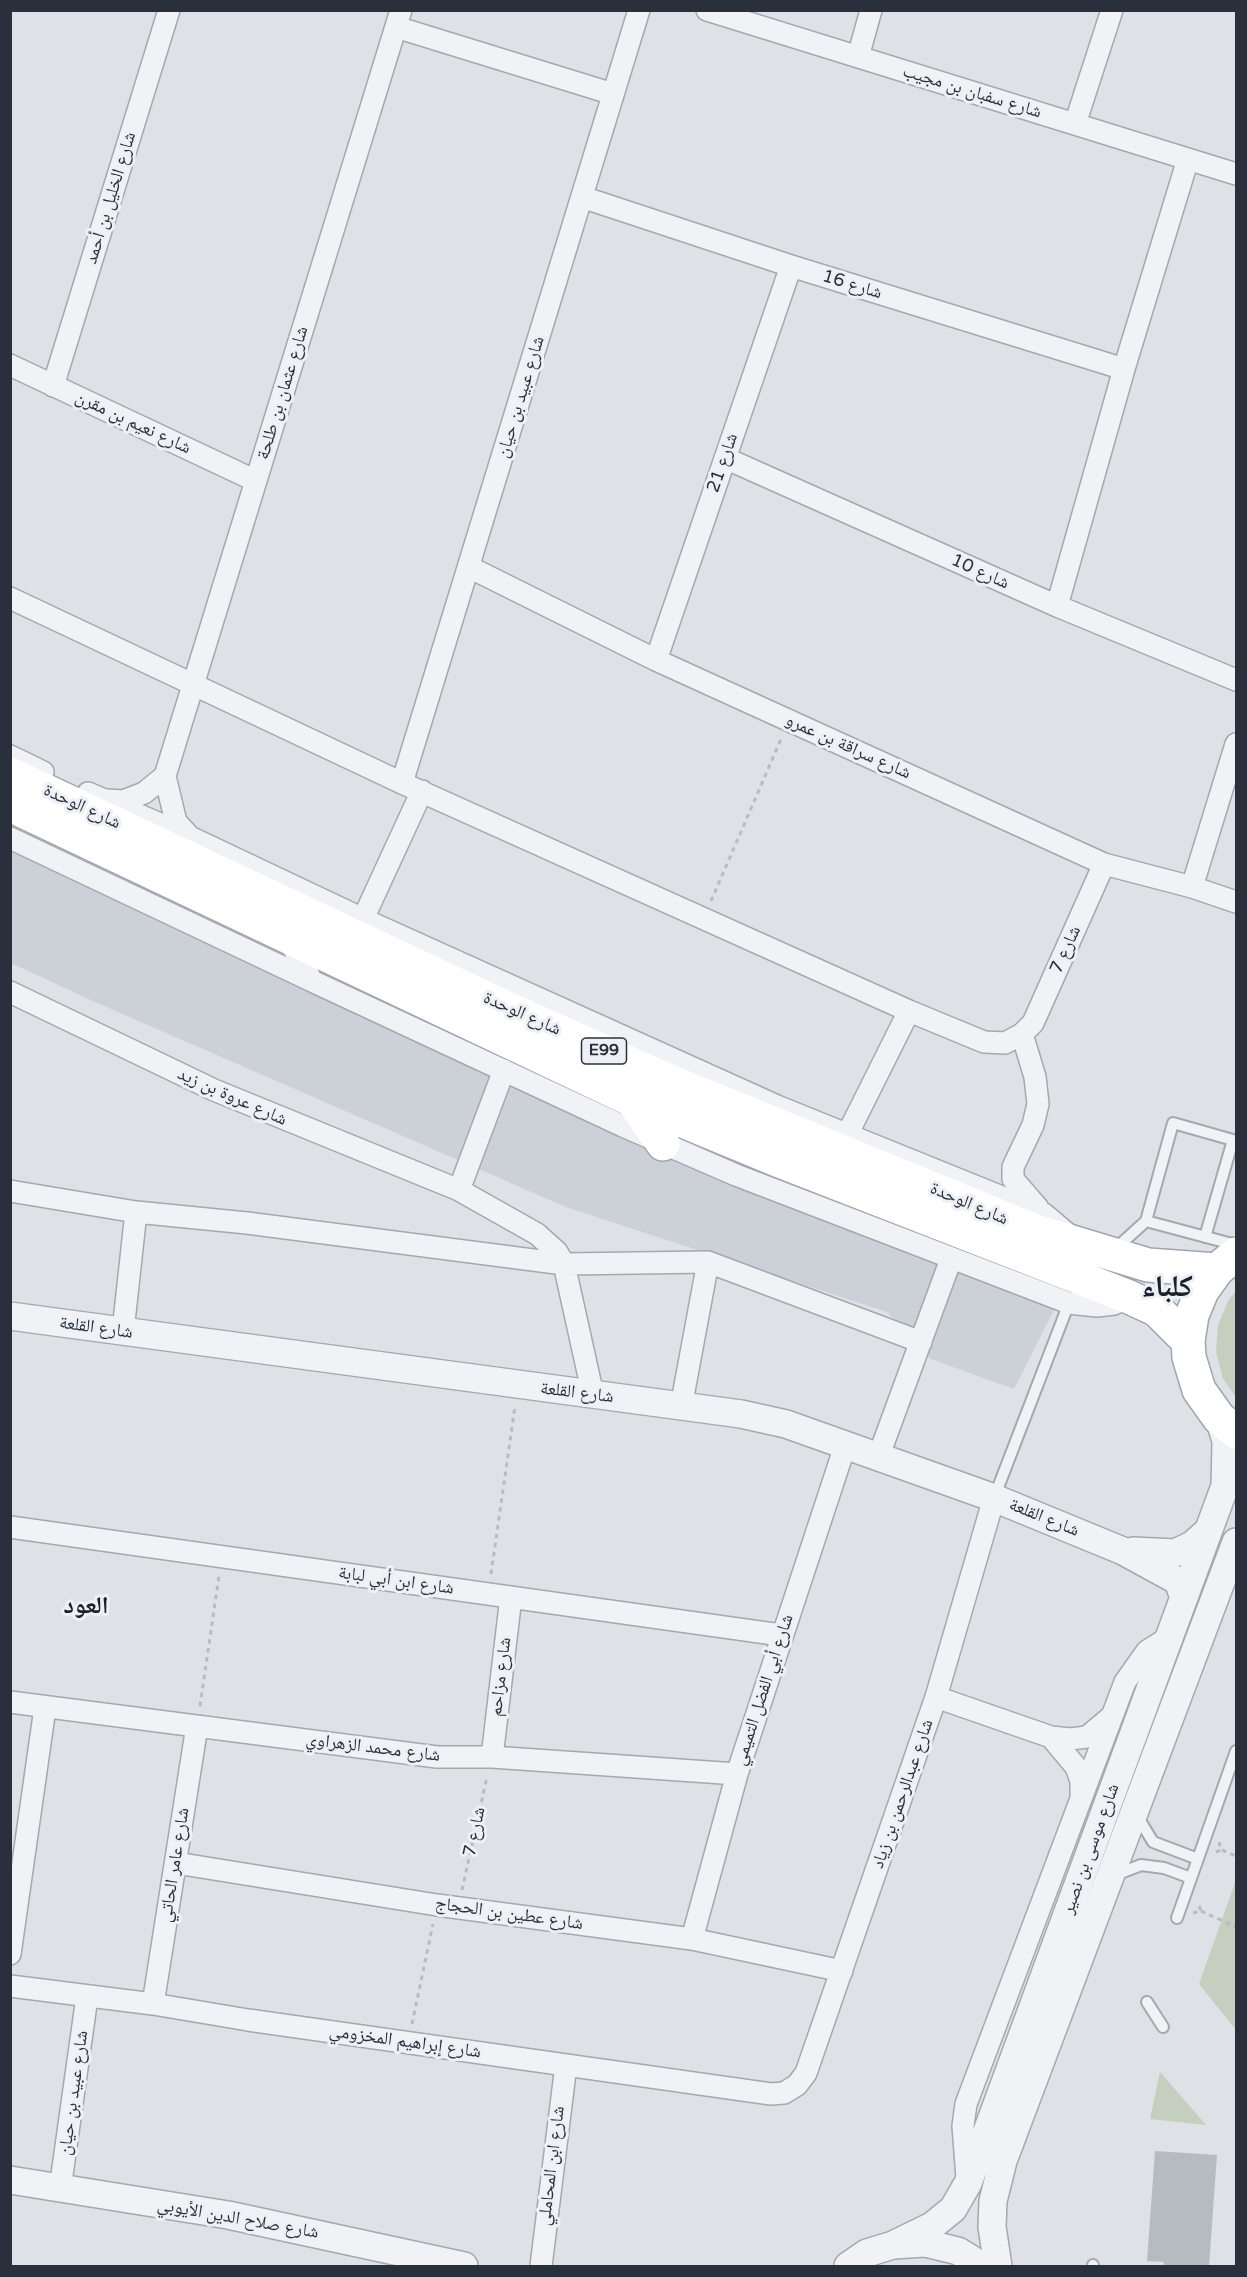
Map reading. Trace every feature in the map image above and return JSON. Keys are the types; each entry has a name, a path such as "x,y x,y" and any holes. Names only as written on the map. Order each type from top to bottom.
{"main road":[{"name":"شارع الوحدة","path":"10,774 509,1009 629,1062 1035,1231 1096,1252 1148,1265 1230,1256"},
{"name":"شارع الوحدة","path":"10,805 632,1100 841,1186 1129,1297 1157,1310 1188,1341"},
{"path":"594,1022 629,1062"},
{"path":"632,1100 663,1144"},
{"path":"1228,1425 1199,1390 1189,1358 1188,1341 1192,1315 1202,1291 1230,1256"}],"street":[{"name":"شارع الخليل بن أحمد","path":"53,386 169,10"},
{"name":"شارع عبيد بن حيان","path":"402,783 639,10"},
{"name":"شارع سفبان بن مجيب","path":"707,10 1236,174"},
{"path":"858,57 872,10"},
{"path":"1075,124 1112,10"},
{"path":"399,19 614,94"},
{"name":"شارع عثمان بن طلحة","path":"165,776 399,19"},
{"path":"1057,606 1124,369 1188,159"},
{"name":"شارع 16","path":"582,197 791,266 1124,369"},
{"name":"شارع 21","path":"656,660 791,266"},
{"name":"شارع نعيم بن مقرن","path":"10,365 256,481"},
{"name":"شارع 10","path":"725,458 1057,606 1236,680"},
{"name":"شارع سراقة بن عمرو","path":"469,567 656,660 1104,864 1192,887 1236,902"},
{"path":"10,598 402,783 909,1011 984,1042 1005,1043 1022,1034 1035,1077 1038,1104 1033,1125 1013,1167 1012,1179 1044,1214 1096,1252"},
{"path":"1192,887 1236,744"},
{"path":"10,756 102,800 189,837 363,919 777,1106 1044,1214"},
{"path":"102,800 123,801 144,793 165,776 176,822 189,837"},
{"path":"363,919 422,791"},
{"path":"10,838 663,1144 736,1175 1069,1303 1097,1306 1114,1304 1129,1297"},
{"name":"شارع 7","path":"1022,1034 1033,1023 1104,864"},
{"path":"287,936 312,981"},
{"name":"شارع عروة بن زيد","path":"10,992 214,1090 459,1190 537,1234 557,1252 564,1264"},
{"path":"847,1135 909,1011"},
{"path":"459,1190 504,1070"},
{"path":"10,1191 136,1212 247,1223 564,1264 708,1262 921,1342"},
{"path":"123,1331 136,1212"},
{"path":"879,1455 951,1259"},
{"path":"681,1407 708,1262"},
{"path":"564,1264 593,1395"},
{"name":"شارع القلعة","path":"10,1316 518,1386 741,1414 786,1424 846,1443 994,1498 1123,1551 1178,1581 1184,1598"},
{"name":"شارع موسى بن نصير","path":"848,2266 867,2253 932,2226 954,2209 968,2183 1225,1486 1228,1425"},
{"name":"شارع أبي الفضل التميمي","path":"692,1939 737,1774 846,1443"},
{"name":"شارع عبدالرحمن بن زياد","path":"797,2085 806,2073 936,1697 994,1498"},
{"name":"شارع ابن أبي لبابة","path":"10,1527 781,1635"},
{"name":"شارع القلعة","path":"1123,1551 1174,1553 1192,1545 1209,1530"},
{"name":"شارع موسى بن نصير","path":"998,2266 992,2227 993,2201 1003,2161 1236,1542"},
{"name":"شارع مزاحم","path":"492,1757 511,1597"},
{"path":"968,2183 963,2126 966,2104 1125,1682 1136,1663 1147,1651 1169,1637"},
{"path":"936,1697 1050,1737 1070,1739 1087,1737 1112,1716"},
{"name":"شارع محمد الزهراوي","path":"10,1702 437,1757 492,1757 737,1774"},
{"path":"10,1954 18,1843 45,1708"},
{"name":"شارع عامر الحاتي","path":"153,2004 197,1726"},
{"path":"1050,1737 1076,1767 1081,1781 1081,1800"},
{"name":"شارع عطين بن الحجاج","path":"176,1863 437,1905 692,1939 842,1971"},
{"name":"شارع إبراهيم المخزومي","path":"10,1986 153,2004 408,2043 771,2094 784,2093 797,2085"},
{"name":"شارع عبيد بن حيان","path":"60,2190 87,1997"},
{"name":"شارع ابن المحاملي","path":"541,2266 566,2065"},
{"name":"شارع صلاح الدين الأيوبي","path":"10,2180 60,2190 228,2215 464,2266"},
{"path":"892,2244 925,2243 958,2251 982,2266"}],"lane":[{"path":"1096,1252 1146,1221 1173,1123 1233,1140 1205,1238"},
{"path":"1146,1221 1205,1238 1230,1256"},
{"path":"994,1498 1069,1303"},
{"path":"1177,1918 1236,1751"},
{"path":"1135,1812 1153,1842 1198,1859"},
{"path":"1110,1877 1141,1865 1156,1866 1191,1878"},
{"path":"1147,2002 1163,2027"}],"path":[{"path":"703,918 789,720"},
{"path":"489,1594 518,1386"},
{"path":"197,1726 222,1557"},
{"name":"شارع 7","path":"459,1907 492,1757"},
{"path":"1221,1850 1236,1856"},
{"path":"408,2043 437,1905"},
{"path":"1201,1911 1236,1927"}],"shaded area":[{"path":"10,827 346,988 734,1163 1064,1290 1014,1389 931,1359 887,1312 566,1207 95,1002 11,963"}],"green space":[{"path":"1236,1292 1236,1397 1223,1379 1216,1352 1218,1325 1229,1299"},
{"path":"1236,1880 1236,2030 1199,1984"},
{"path":"1160,2072 1206,2125 1150,2119"}],"building":[{"path":"1155,2151 1217,2155 1209,2266 1163,2266 1164,2262 1147,2261"}],"district":[{"name":"كلباء","path":"1167,1288"},
{"name":"العود","path":"86,1607"}]}
